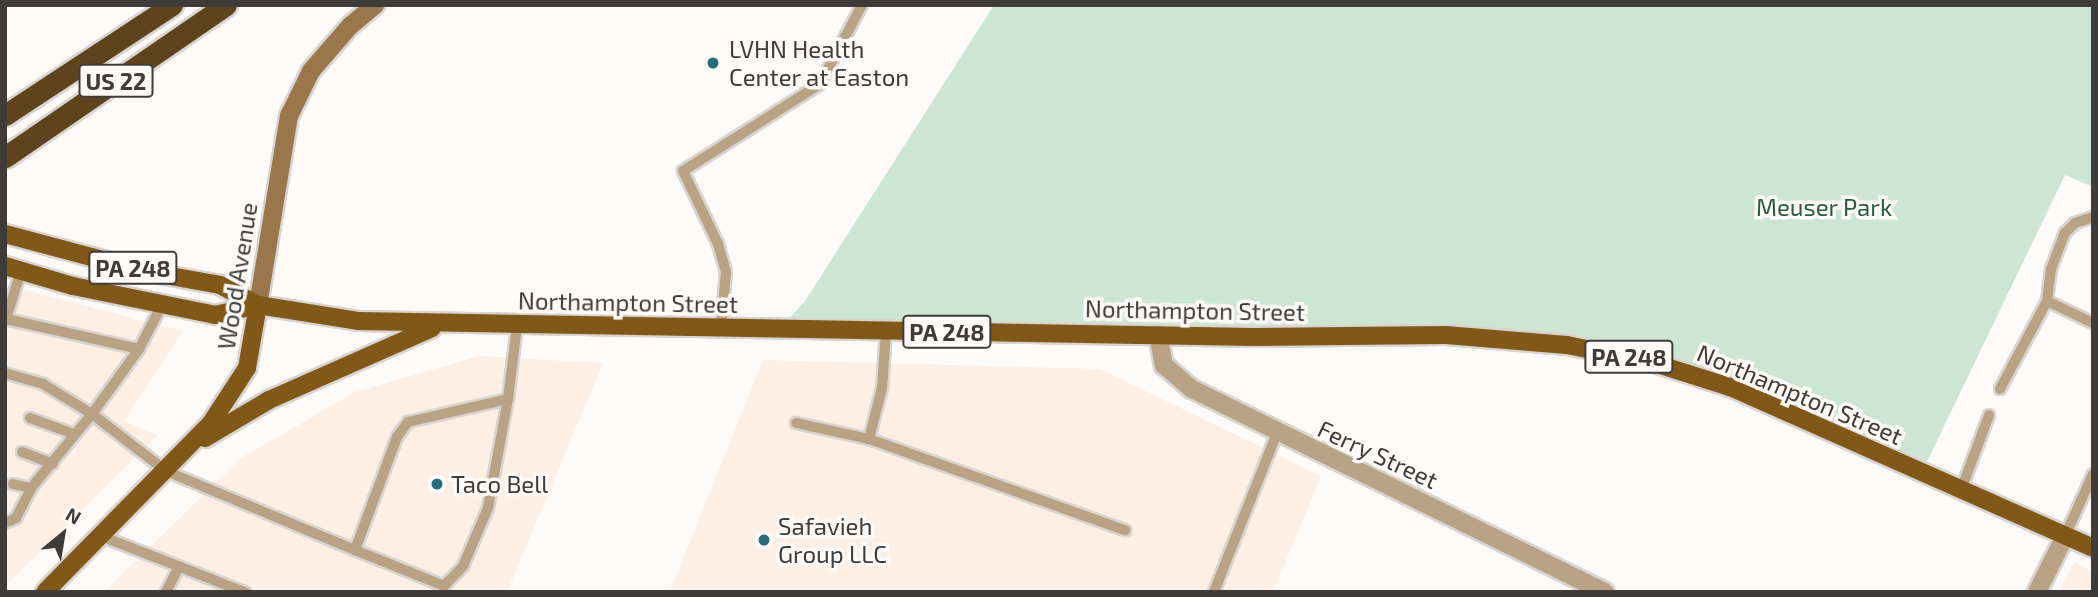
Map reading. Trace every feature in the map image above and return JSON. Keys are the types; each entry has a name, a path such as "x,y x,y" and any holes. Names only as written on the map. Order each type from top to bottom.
{"highway":[{"name":"US 22","path":"5,115 172,5"},
{"name":"US 22","path":"5,157 226,5"}],"main road":[{"name":"Wood Avenue","path":"45,592 191,447 247,368 289,116 312,71 350,26 375,5"},
{"name":"Northampton Street","path":"5,234 148,272 220,285 258,305 358,321 440,325 1499,337 1598,350 1730,387 2093,548"},
{"name":"Northampton Street","path":"13,268 162,305 215,315 258,305"},
{"path":"191,447 269,400 440,325"}],"street":[{"name":"Ferry Street","path":"1158,335 1162,359 1172,375 1277,433 1605,592"},
{"path":"2037,592 2065,536"}],"lane":[{"path":"721,328 726,272 718,244 683,171 820,84 862,5"},
{"path":"2000,389 2047,301 2051,269 2065,233 2075,223 2093,217"},
{"path":"13,268 6,320 139,349"},
{"path":"2047,301 2093,323"},
{"path":"5,523 16,518 31,488 92,414 139,349 162,305"},
{"path":"5,373 43,384 92,414 166,471 444,586 463,566 488,508 508,399 517,326"},
{"path":"869,439 882,388 886,331"},
{"path":"355,550 397,437 408,422 508,399"},
{"path":"1961,489 1989,415"},
{"path":"30,418 74,434"},
{"path":"796,423 869,439 1125,530"},
{"path":"1214,592 1277,433"},
{"path":"22,452 53,464"},
{"path":"2065,536 2093,474"},
{"path":"13,484 31,488"},
{"path":"101,536 245,592"},
{"path":"166,592 179,566"}],"shaded area":[{"path":"5,285 183,331 124,421 158,435 5,586"},
{"path":"479,356 603,363 507,592 104,592 241,458 355,392"},
{"path":"763,360 1100,369 1321,476 1273,592 670,592"},
{"path":"2074,562 2093,572 2093,592 2059,592"}],"green space":[{"name":"Meuser Park","path":"994,5 2093,5 2093,187 2065,175 1922,472 1772,404 1567,345 781,328 805,301"}],"place":[{"name":"LVHN Health Center at Easton","path":"713,63"},
{"name":"Taco Bell","path":"437,484"},
{"name":"Safavieh Group LLC","path":"764,540"}]}
